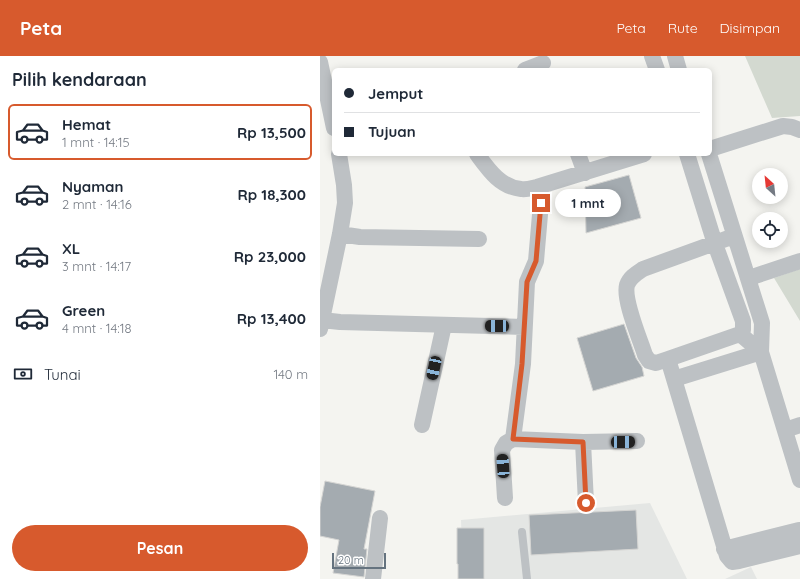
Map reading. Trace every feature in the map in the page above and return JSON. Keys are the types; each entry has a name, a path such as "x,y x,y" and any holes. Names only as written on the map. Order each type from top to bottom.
{"street":[{"path":"652,56 656,68"},
{"path":"675,56 679,68"},
{"path":"320,62 332,119"},
{"path":"530,68 543,63"},
{"path":"712,148 783,126 800,130"},
{"path":"340,156 344,197 340,234 321,324 340,322 524,327"},
{"path":"479,156 493,175 507,185 521,190 537,187 638,156"},
{"path":"579,156 585,173"},
{"path":"691,156 715,244 743,321 743,330 740,334 668,360 656,363 649,362 645,355 627,300 627,285 633,276 642,269 715,244 734,236"},
{"path":"710,156 762,323 761,352 800,480"},
{"path":"513,439 522,364 527,282 536,261 541,203"},
{"path":"340,234 360,237 479,239"},
{"path":"723,264 742,257"},
{"path":"749,278 800,261"},
{"path":"422,425 444,325"},
{"path":"740,334 761,352"},
{"path":"674,379 761,352"},
{"path":"668,360 727,556 732,562 740,561 800,546"},
{"path":"785,430 800,425"},
{"path":"505,498 502,450 506,443 513,439 583,442 637,442"},
{"path":"583,442 586,503"},
{"path":"373,579 380,518"},
{"path":"724,549 800,530"}],"lane":[{"path":"522,532 527,579"}],"shaded area":[{"path":"745,56 800,56 800,116 772,118"},
{"path":"800,269 800,321 774,278"},
{"path":"650,503 687,579 463,579 461,520"},
{"path":"751,567 757,579 725,579"}],"building":[{"path":"629,175 641,218 586,233 585,187"},
{"path":"624,324 636,358 642,367 644,376 593,391 577,338"},
{"path":"325,481 375,491 364,549 367,549 364,577 333,573 339,540 320,536 320,507"},
{"path":"636,510 638,549 531,555 529,515"},
{"path":"457,528 484,528 484,579 458,579"}],"route":[{"path":"541,203 536,261 527,282 522,364 513,439 583,442 586,503"}]}
